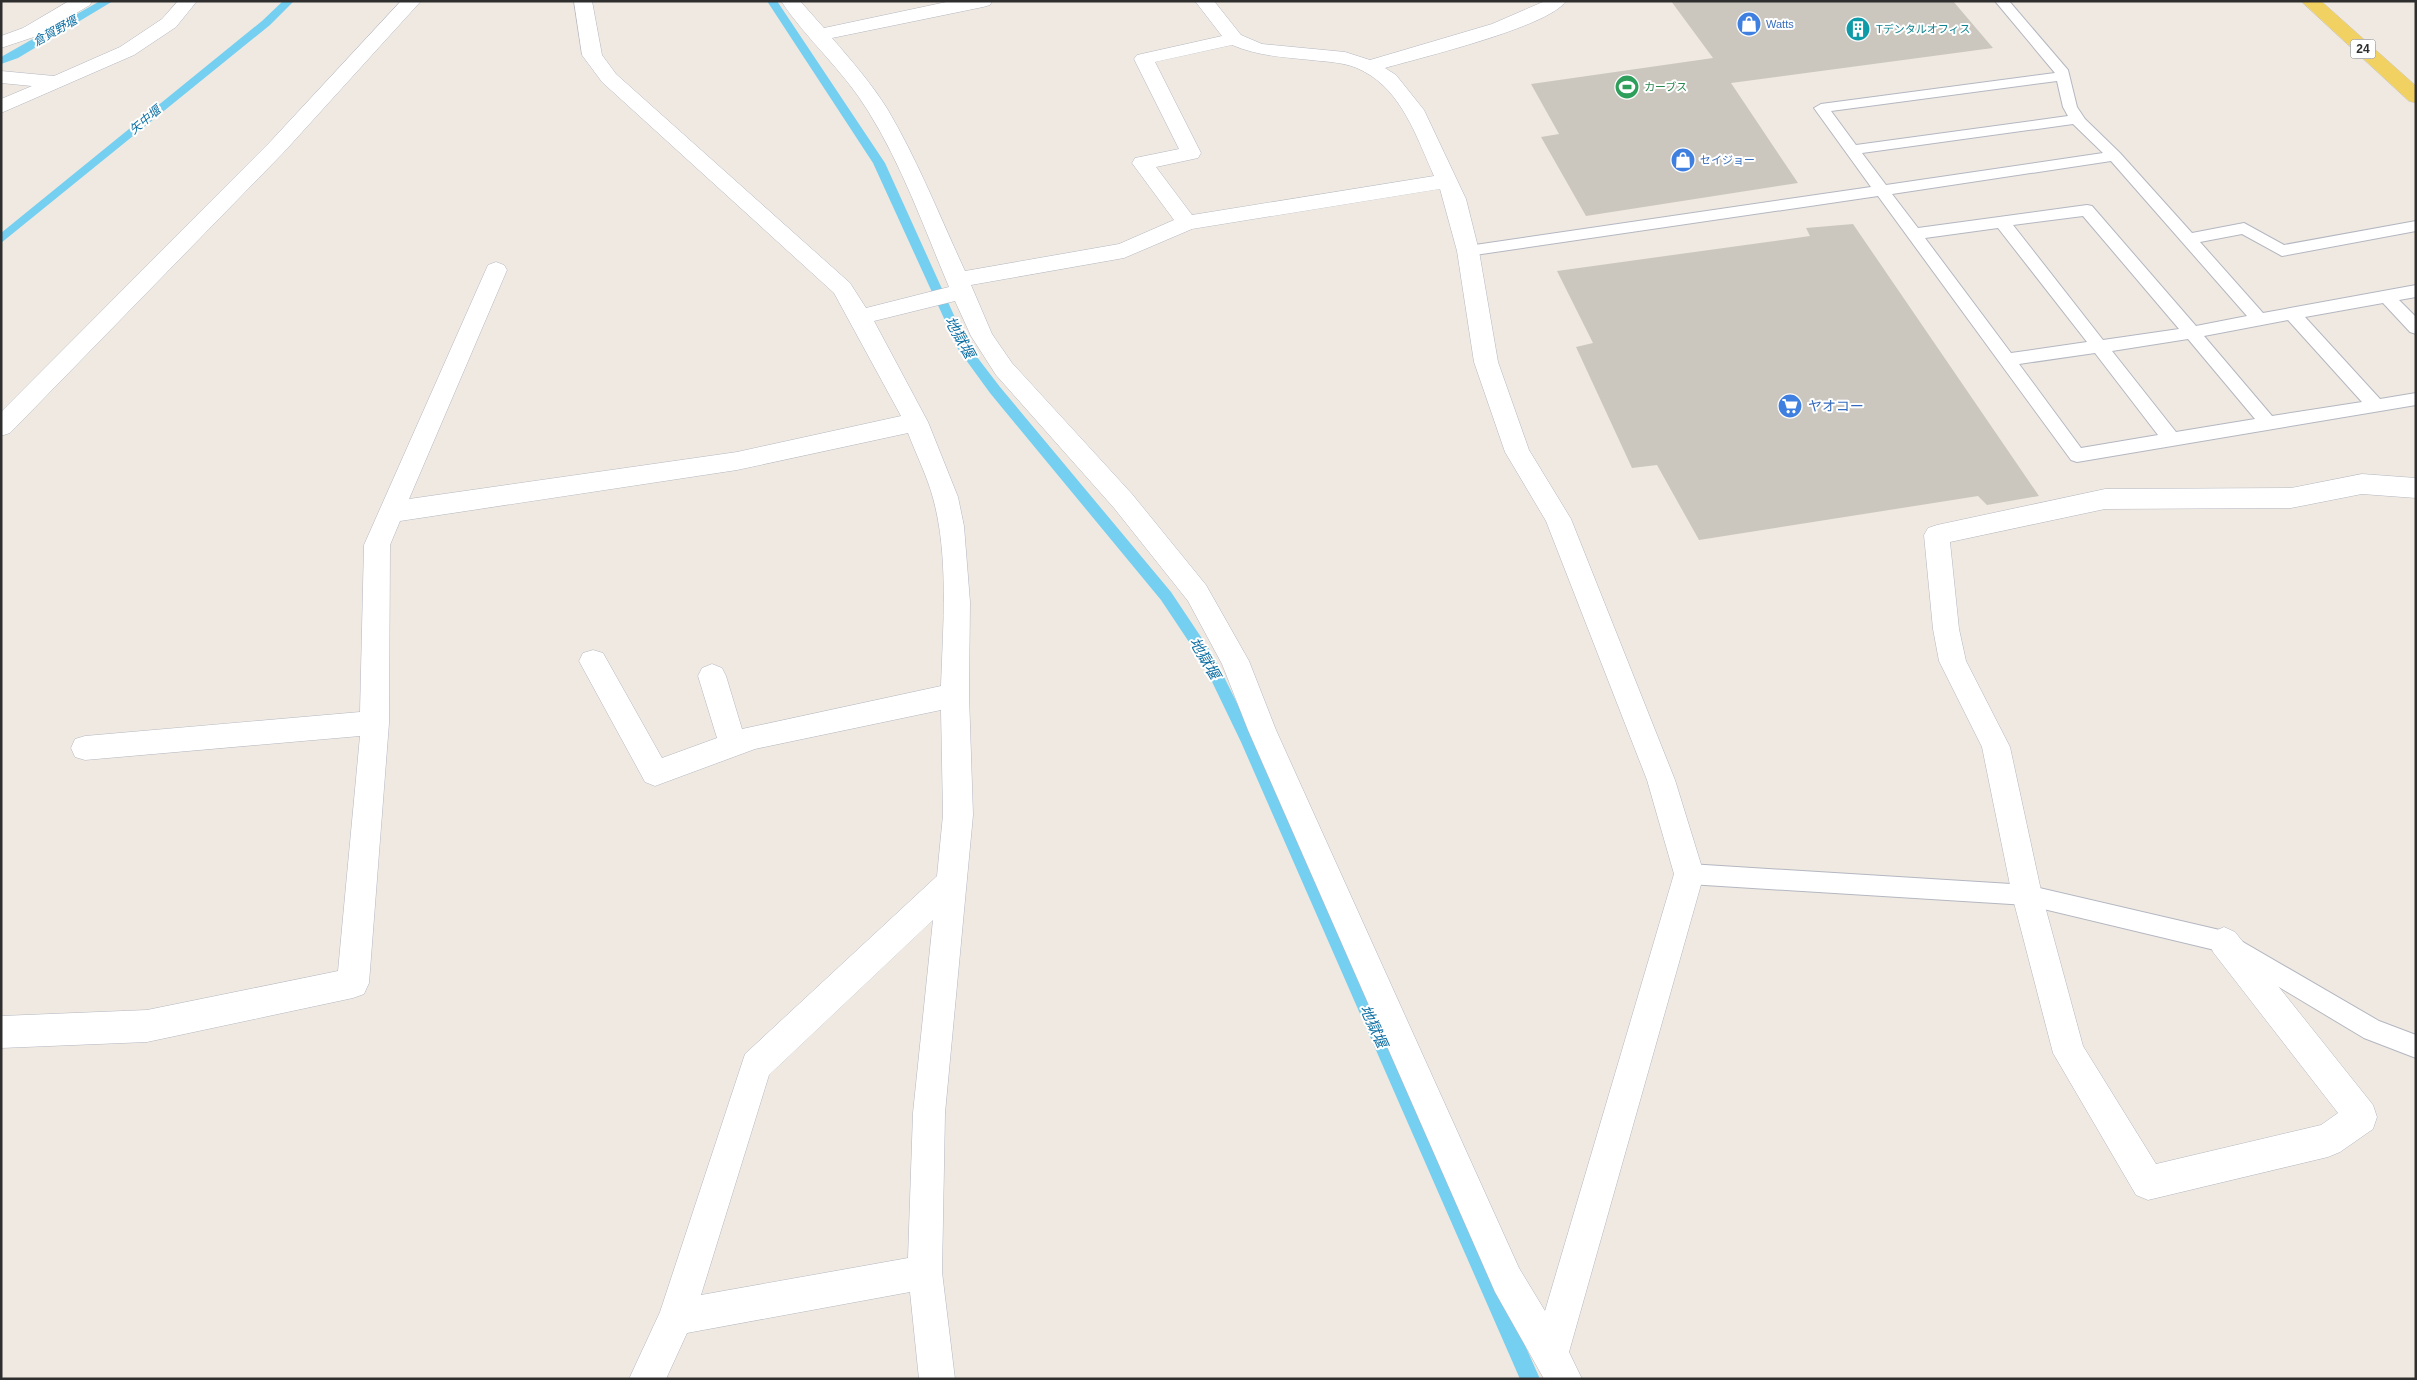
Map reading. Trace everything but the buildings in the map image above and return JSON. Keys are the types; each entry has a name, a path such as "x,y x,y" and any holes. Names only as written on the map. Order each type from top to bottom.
{"main road":[{"name":"24","path":"2310,1 2416,97"}],"street":[{"path":"1,42 30,32 82,1"},
{"path":"1,107 128,51 169,23 188,1"},
{"path":"1,427 278,147 412,1"},
{"path":"583,1 592,55 609,78 842,288 860,316 916,422 945,497 951,526 957,602 955,694 958,815 929,1113 925,1272 936,1379"},
{"path":"790,1 846,66 878,110 910,172 982,336 1004,369 1123,501 1197,593 1235,661 1262,730 1507,1280 1564,1379"},
{"path":"818,35 902,16 983,1"},
{"path":"1204,1 1234,39 1258,49 1345,58 1369,66 1389,79 1414,110 1455,199 1468,251 1486,362 1516,452 1558,520 1661,780 1688,874 1550,1355"},
{"path":"1369,66 1525,19 1551,8 1557,1"},
{"path":"1187,223 1142,163 1191,152 1144,59 1234,39"},
{"path":"1,77 54,82"},
{"path":"860,316 960,285 1124,251 1187,223 1447,181"},
{"path":"1,1032 147,1026 354,983 375,723 377,545 496,270"},
{"path":"391,513 433,504 737,461 916,422"},
{"path":"2224,942 2360,1117 2328,1140 2148,1182 2070,1052 2027,895 1996,747 1953,661 1946,629 1937,535 2105,499 2291,498 2362,484 2416,488"},
{"path":"593,661 655,773 755,737 955,694"},
{"path":"712,676 733,744"},
{"path":"85,748 375,723"},
{"path":"647,1379 676,1318 756,1065 950,884"},
{"path":"676,1318 925,1272"}],"lane":[{"path":"2002,1 2061,70 2070,107 2077,119 2115,156 2259,319"},
{"path":"2063,76 1821,108 2077,454 2416,400"},
{"path":"1853,150 2077,119"},
{"path":"1468,251 2115,156"},
{"path":"1914,234 2088,210 2268,423"},
{"path":"2002,222 2171,439"},
{"path":"2189,239 2244,228 2282,251 2416,226"},
{"path":"2007,360 2192,333 2416,291"},
{"path":"2386,296 2416,328"},
{"path":"2292,313 2376,406"},
{"path":"1688,874 2027,895 2224,942 2372,1030 2416,1047"}],"waterway":[{"name":"倉賀野堰","path":"1,61 14,56 108,1"},
{"name":"矢中堰","path":"1,239 266,23 289,1"},
{"name":"地獄堰","path":"772,1 879,163 962,346 995,390 1166,596 1208,659 1248,741 1530,1379"}],"place":[{"name":"Watts","path":"1749,24"},
{"name":"Tデンタルオフィス","path":"1858,29"},
{"name":"カーブス","path":"1627,87"},
{"name":"セイジョー","path":"1683,160"},
{"name":"ヤオコー","path":"1790,406"}]}
